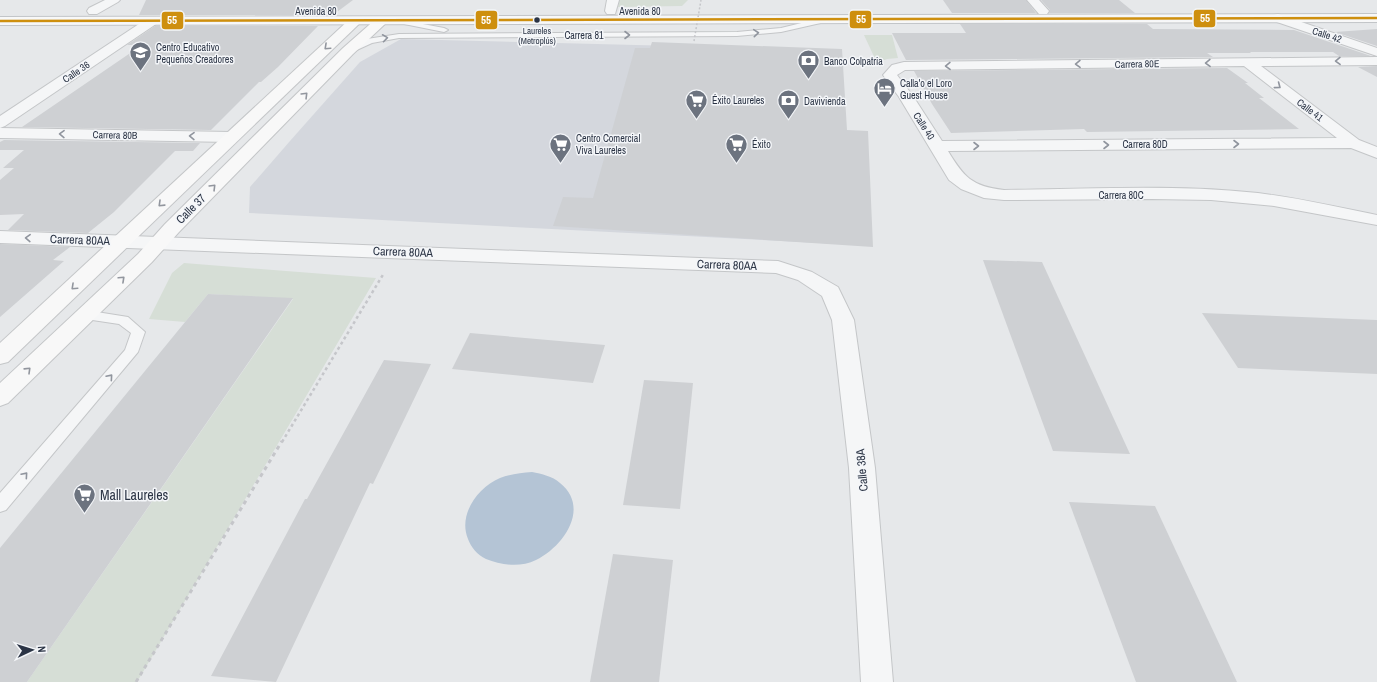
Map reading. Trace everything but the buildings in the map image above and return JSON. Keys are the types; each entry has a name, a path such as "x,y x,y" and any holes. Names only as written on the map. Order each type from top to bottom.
{"main road":[{"name":"Avenida 80","path":"0,11 612,5 1043,11 1377,10"},
{"name":"Avenida 80","path":"0,21 1377,18"},
{"name":"Calle 37","path":"0,356 123,241 230,137 355,21"},
{"name":"Calle 37","path":"0,397 145,258 158,243 348,51 381,21"}],"street":[{"path":"93,11 114,0"},
{"path":"1033,0 1043,11"},
{"name":"Calle 42","path":"1278,18 1377,52"},
{"name":"Calle 36","path":"0,123 152,21"},
{"name":"Carrera 80E","path":"897,68 904,66 1377,61"},
{"name":"Calle 41","path":"1247,62 1353,143 1377,153"},
{"name":"Calle 40","path":"897,68 890,74 906,96 937,146"},
{"name":"Carrera 80B","path":"0,133 230,137"},
{"name":"Carrera 80D","path":"937,146 1353,143"},
{"name":"Carrera 80C","path":"937,146 955,176 967,185 984,193 1004,195 1215,195 1268,200 1377,220"},
{"name":"Carrera 80AA","path":"0,237 778,267 805,276"},
{"name":"Calle 38A","path":"805,276 831,292 843,320 862,468 877,682"}],"lane":[{"name":"Carrera 81","path":"348,51 370,41 382,38 737,34 781,30 822,20"},
{"path":"400,21 477,36"},
{"path":"0,505 131,352 138,332 123,320 84,315"}],"path":[{"path":"694,41 701,0"},
{"path":"136,682 397,252"}],"shaded area":[{"path":"619,0 688,0 682,6 618,7"},
{"path":"864,35 892,35 898,58 887,59 877,63"},
{"name":"Centro Comercial Viva Laureles","path":"401,39 838,50 857,245 249,213 250,187 290,141 360,62"},
{"path":"184,263 376,278 137,682 27,682 293,299 208,294 185,322 149,319 172,273"}],"water":[{"path":"532,472 554,479 569,493 573,504 573,515 570,526 564,537 556,546 536,560 524,564 511,565 486,559 477,553 468,539 466,521 472,503 484,488 500,478"}],"transit line":[{"name":"55","path":"0,21 1377,18"}],"place":[{"name":"Laureles (Metroplús)","path":"537,20"},
{"name":"Centro Educativo Pequeños Creadores","path":"140,72"},
{"name":"Banco Colpatria","path":"809,80"},
{"name":"Calla'o el Loro Guest House","path":"885,108"},
{"name":"Éxito Laureles","path":"696,120"},
{"name":"Davivienda","path":"788,120"},
{"name":"Centro Comercial Viva Laureles","path":"560,164"},
{"name":"Éxito","path":"736,164"},
{"name":"Mall Laureles","path":"85,514"}]}
